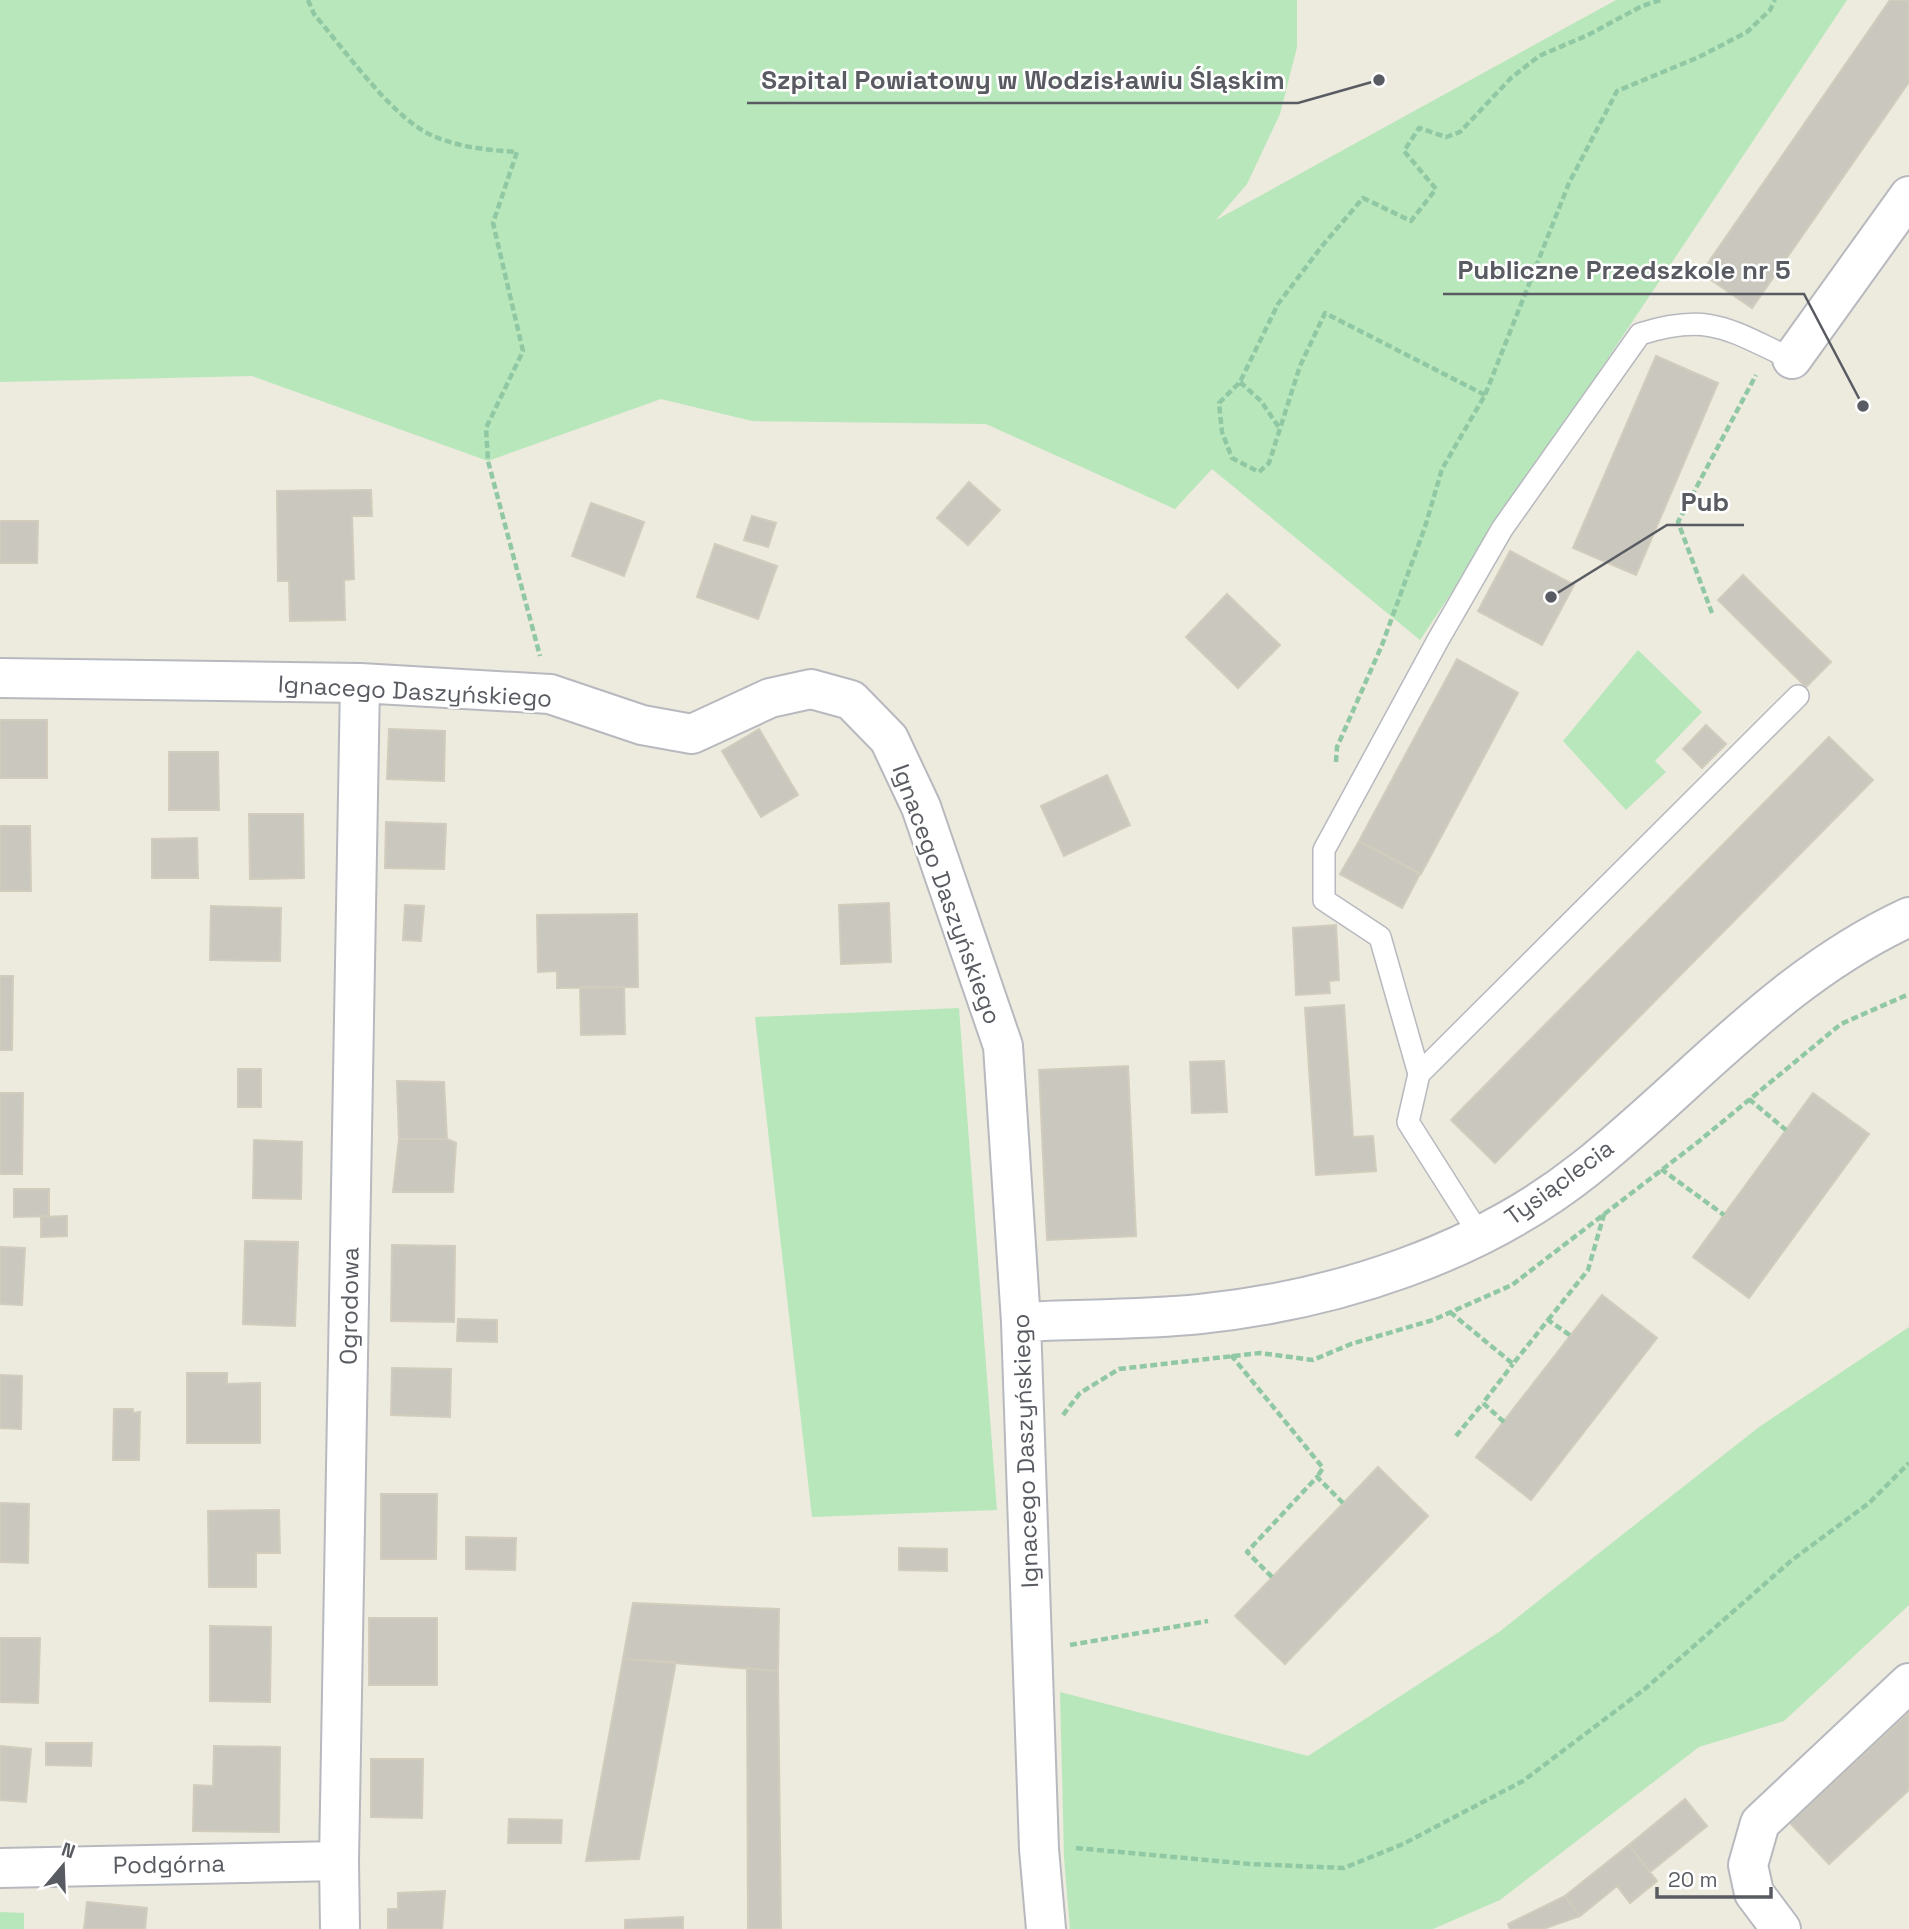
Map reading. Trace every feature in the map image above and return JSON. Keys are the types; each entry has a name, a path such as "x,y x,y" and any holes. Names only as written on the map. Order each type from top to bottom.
{"street":[{"path":"1792,359 1909,196"},
{"name":"Ignacego Daszyńskiego","path":"0,678 360,683 550,694 642,725 692,734 770,698 811,689 851,700 889,739 921,807 1003,1046 1021,1322 1039,1849 1046,1929"},
{"name":"Ogrodowa","path":"340,1929 338,1861 360,683"},
{"name":"Tysiąclecia","path":"1021,1322 1200,1314 1293,1298 1364,1279 1481,1237 1531,1208 1586,1168 1733,1035 1801,980 1909,918"},
{"path":"1781,1929 1754,1893 1748,1865 1760,1823 1909,1683"},
{"name":"Podgórna","path":"0,1868 338,1861"}],"lane":[{"path":"1481,1237 1408,1122 1419,1074 1380,937 1324,900 1324,850 1438,640 1502,529 1640,334 1673,324 1717,324 1792,359"},
{"path":"1419,1074 1798,696"}],"path":[{"path":"308,0 314,14 385,98 426,133 478,149 517,152 493,223 523,351 486,428 487,450 550,694"},
{"path":"1485,395 1325,313 1300,366 1269,463 1259,472 1232,458 1222,432 1219,403 1240,382 1278,304 1363,198 1411,221 1436,189 1404,152 1419,128 1446,137 1460,132 1511,78 1539,56 1588,35 1642,6 1661,0"},
{"path":"1336,773 1337,747 1382,645 1442,468 1485,395 1569,183 1617,91 1699,57 1747,32 1770,10 1775,0"},
{"path":"1712,613 1678,522 1753,376 1792,359"},
{"path":"1240,382 1261,401 1280,429"},
{"path":"1749,1100 1786,1130"},
{"path":"1661,1169 1724,1215"},
{"path":"1456,1436 1588,1270 1605,1212"},
{"path":"1450,1312 1513,1364"},
{"path":"1548,1320 1571,1336"},
{"path":"1231,1355 1323,1468 1247,1552 1272,1577"},
{"path":"1483,1403 1504,1422"},
{"path":"1039,1849 1060,1847 1251,1864 1344,1868 1403,1844 1507,1790 1546,1764 1646,1688 1792,1560 1869,1503 1909,1463"},
{"path":"1317,1477 1343,1503"},
{"path":"1065,1646 1208,1621"}],"green space":[{"path":"0,0 1297,0 1297,47 1280,114 1247,184 1216,220 1616,0 1847,0 1420,640 1212,469 1175,509 986,424 752,421 661,399 488,461 252,376 0,382"},
{"path":"1638,650 1702,712 1655,761 1666,772 1626,810 1563,741"},
{"path":"959,1008 997,1510 812,1517 755,1017"},
{"path":"1909,1327 1909,1605 1784,1721 1699,1747 1500,1900 1433,1929 1070,1929 1064,1857 1060,1692 1308,1756 1499,1632 1759,1427"},
{"path":"0,1912 24,1913 24,1929 0,1929"}],"building":[{"path":"1890,0 1909,0 1909,82 1752,308 1701,273"},
{"path":"1656,356 1718,383 1636,575 1573,548"},
{"path":"969,482 1000,510 968,545 937,518"},
{"path":"371,490 372,516 352,516 354,579 344,580 345,620 290,621 289,581 278,581 277,491"},
{"path":"591,503 644,522 624,576 572,556"},
{"path":"752,516 776,523 768,547 744,540"},
{"path":"0,521 38,521 37,563 0,563"},
{"path":"715,544 777,566 758,619 697,597"},
{"path":"1510,551 1574,585 1542,645 1478,611"},
{"path":"1743,575 1831,662 1806,687 1718,600"},
{"path":"1227,594 1280,645 1238,688 1186,637"},
{"path":"1457,659 1518,693 1421,874 1359,841"},
{"path":"0,720 47,720 47,778 0,778"},
{"path":"1706,725 1726,744 1702,768 1683,749"},
{"path":"389,729 445,731 444,781 387,779"},
{"path":"759,729 798,795 761,817 722,751"},
{"path":"1829,737 1873,780 1495,1163 1451,1120"},
{"path":"169,752 218,752 219,810 169,810"},
{"path":"1107,775 1130,825 1064,856 1041,806"},
{"path":"249,814 303,814 304,878 250,879"},
{"path":"386,822 446,824 444,869 385,868"},
{"path":"0,826 30,826 31,891 0,891"},
{"path":"197,838 198,878 152,878 152,839"},
{"path":"1359,841 1420,874 1402,908 1340,874"},
{"path":"889,903 891,962 841,964 839,905"},
{"path":"405,905 424,906 421,941 403,940"},
{"path":"211,906 281,908 280,961 210,960"},
{"path":"637,914 638,987 557,988 557,971 538,972 537,915"},
{"path":"1336,925 1339,980 1329,981 1330,993 1296,995 1293,928"},
{"path":"0,976 13,976 12,1050 0,1050"},
{"path":"580,987 624,987 625,1034 581,1035"},
{"path":"1344,1005 1353,1137 1373,1136 1376,1171 1316,1175 1305,1008"},
{"path":"1224,1061 1227,1112 1192,1113 1190,1062"},
{"path":"1128,1066 1136,1236 1047,1240 1039,1070"},
{"path":"238,1069 261,1069 261,1107 238,1107"},
{"path":"397,1081 444,1082 447,1139 399,1139"},
{"path":"0,1093 23,1093 22,1174 0,1174"},
{"path":"1813,1093 1869,1134 1749,1298 1693,1257"},
{"path":"399,1139 447,1139 456,1143 453,1192 393,1192"},
{"path":"254,1140 302,1142 301,1199 253,1198"},
{"path":"14,1189 49,1189 49,1216 14,1217"},
{"path":"67,1216 67,1236 41,1237 41,1217"},
{"path":"245,1241 298,1242 295,1326 243,1324"},
{"path":"392,1245 455,1246 454,1322 391,1321"},
{"path":"0,1247 25,1248 22,1305 0,1304"},
{"path":"1602,1295 1657,1338 1531,1500 1476,1457"},
{"path":"458,1319 497,1320 497,1342 457,1341"},
{"path":"392,1368 451,1369 450,1417 391,1415"},
{"path":"187,1373 227,1373 227,1384 260,1383 260,1443 187,1443"},
{"path":"0,1375 22,1376 21,1429 0,1428"},
{"path":"114,1409 133,1409 133,1413 140,1412 139,1460 113,1460"},
{"path":"1378,1467 1428,1516 1285,1664 1235,1616"},
{"path":"381,1494 437,1494 436,1559 381,1559"},
{"path":"0,1503 29,1504 28,1563 0,1562"},
{"path":"279,1510 280,1553 256,1553 256,1587 209,1587 208,1511"},
{"path":"466,1537 516,1538 515,1570 466,1569"},
{"path":"899,1548 947,1549 947,1571 899,1570"},
{"path":"633,1603 779,1609 778,1671 623,1659"},
{"path":"369,1618 437,1618 437,1685 369,1685"},
{"path":"210,1626 271,1627 270,1702 210,1701"},
{"path":"0,1638 40,1638 38,1703 0,1702"},
{"path":"623,1659 676,1662 639,1859 586,1861"},
{"path":"747,1668 778,1671 781,1929 748,1929"},
{"path":"1909,1713 1909,1790 1829,1864 1790,1823"},
{"path":"46,1743 92,1743 91,1766 46,1765"},
{"path":"0,1746 31,1749 26,1802 0,1800"},
{"path":"214,1746 280,1747 279,1832 193,1831 194,1785 213,1786"},
{"path":"371,1759 423,1759 422,1818 371,1817"},
{"path":"1685,1799 1707,1826 1650,1872 1629,1845"},
{"path":"509,1819 562,1820 561,1843 508,1843"},
{"path":"1629,1845 1657,1881 1630,1903 1617,1886 1580,1916 1565,1896"},
{"path":"445,1891 442,1929 388,1929 388,1909 398,1909 398,1893"},
{"path":"1565,1896 1580,1916 1543,1929 1510,1929 1508,1924"},
{"path":"87,1902 147,1908 145,1929 84,1929"},
{"path":"683,1917 683,1929 625,1929 625,1920"}],"place":[{"name":"Szpital Powiatowy w Wodzisławiu Śląskim","path":"1379,80"},
{"name":"Publiczne Przedszkole nr 5","path":"1863,406"},
{"name":"Pub","path":"1551,597"}]}
